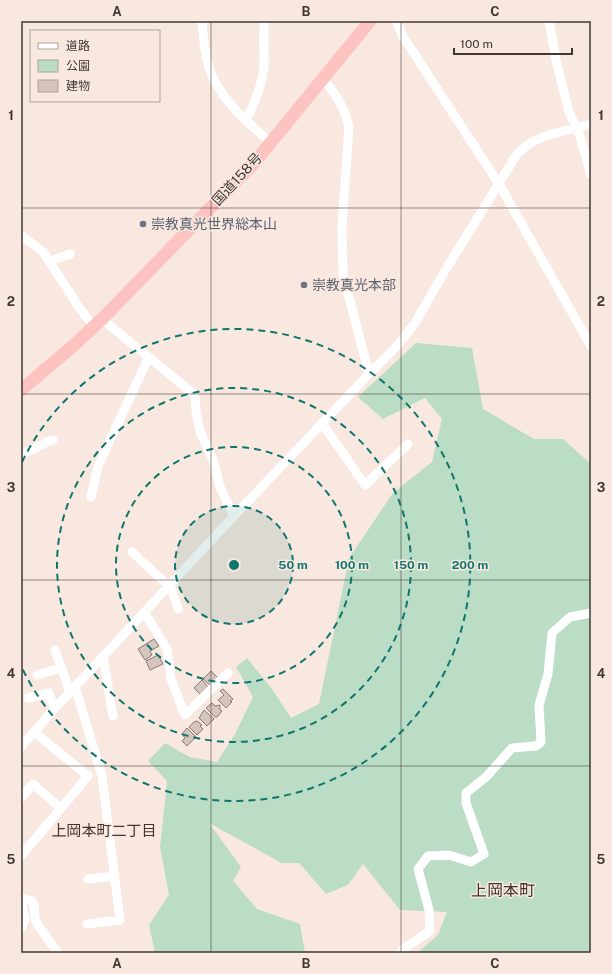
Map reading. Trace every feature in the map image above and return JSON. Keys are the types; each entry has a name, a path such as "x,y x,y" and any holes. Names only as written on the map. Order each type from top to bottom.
{"highway":[{"name":"国道158号","path":"21,390 98,323 254,163 370,21"}],"street":[{"path":"202,21 205,54 212,75 225,97 246,120 271,143"},
{"path":"246,120 256,96 264,69 263,35 265,21"},
{"path":"396,21 404,38 499,184 591,346"},
{"path":"549,21 557,65 569,112 580,136 591,175"},
{"path":"323,79 335,93 344,110 349,126 342,226 343,274 369,374"},
{"path":"21,747 56,707 234,516 398,345 416,323 516,154 530,143 548,135 591,124"},
{"path":"21,235 44,253 78,306 98,323 148,357 195,395 200,432 214,462 220,487 234,516"},
{"path":"50,261 70,254"},
{"path":"91,497 98,466 148,357"},
{"path":"322,423 365,485 408,444"},
{"path":"21,455 51,440 54,440"},
{"path":"132,552 169,586 172,590 178,609"},
{"path":"144,612 167,649 171,679 185,715 228,673"},
{"path":"400,953 402,950 430,931 429,910 418,869 428,856 450,855 471,862 484,854 466,804 466,793 486,777 512,748 536,746 541,742 539,705 548,674 552,633 570,617 591,613"},
{"path":"55,650 61,668 72,690 77,693 102,776 115,876 120,920 87,924"},
{"path":"103,657 114,716"},
{"path":"37,675 61,668"},
{"path":"28,698 49,693 52,703 56,707"},
{"path":"21,856 88,776 34,732"},
{"path":"21,798 32,784 60,808"},
{"path":"88,880 115,876"},
{"path":"21,928 25,920 21,898 32,901 34,904 35,919 58,953"}],"green space":[{"path":"416,343 472,348 483,409 534,439 563,439 591,464 591,953 417,953 438,935 447,912 400,910 363,864 348,885 326,894 299,863 282,863 209,823 241,867 233,881 257,909 300,924 305,953 155,953 149,925 169,895 160,847 167,781 148,761 165,743 190,757 217,762 235,734 253,697 236,667 247,658 272,689 291,718 319,704 349,558 393,493 432,462 442,419 425,398 383,419 358,397"}],"building":[{"path":"154,639 159,646 150,651 152,655 145,660 138,649"},
{"path":"158,655 163,664 150,670 146,661"},
{"path":"211,671 218,678 211,686 203,679"},
{"path":"202,680 208,687 201,695 194,688"},
{"path":"223,689 233,699 226,708 218,700 224,695 220,691"},
{"path":"212,703 215,706 220,705 220,710 222,711 217,717 215,717 206,708"},
{"path":"204,710 214,719 207,726 199,718"},
{"path":"197,721 202,725 200,726 203,729 197,735 189,727"},
{"path":"187,728 196,737 187,746 182,741 185,738 182,734"}],"place":[{"name":"崇教真光世界総本山","path":"143,224"},
{"name":"崇教真光本部","path":"304,285"}],"district":[{"name":"上岡本町二丁目","path":"104,831"},
{"name":"上岡本町","path":"503,890"}]}
